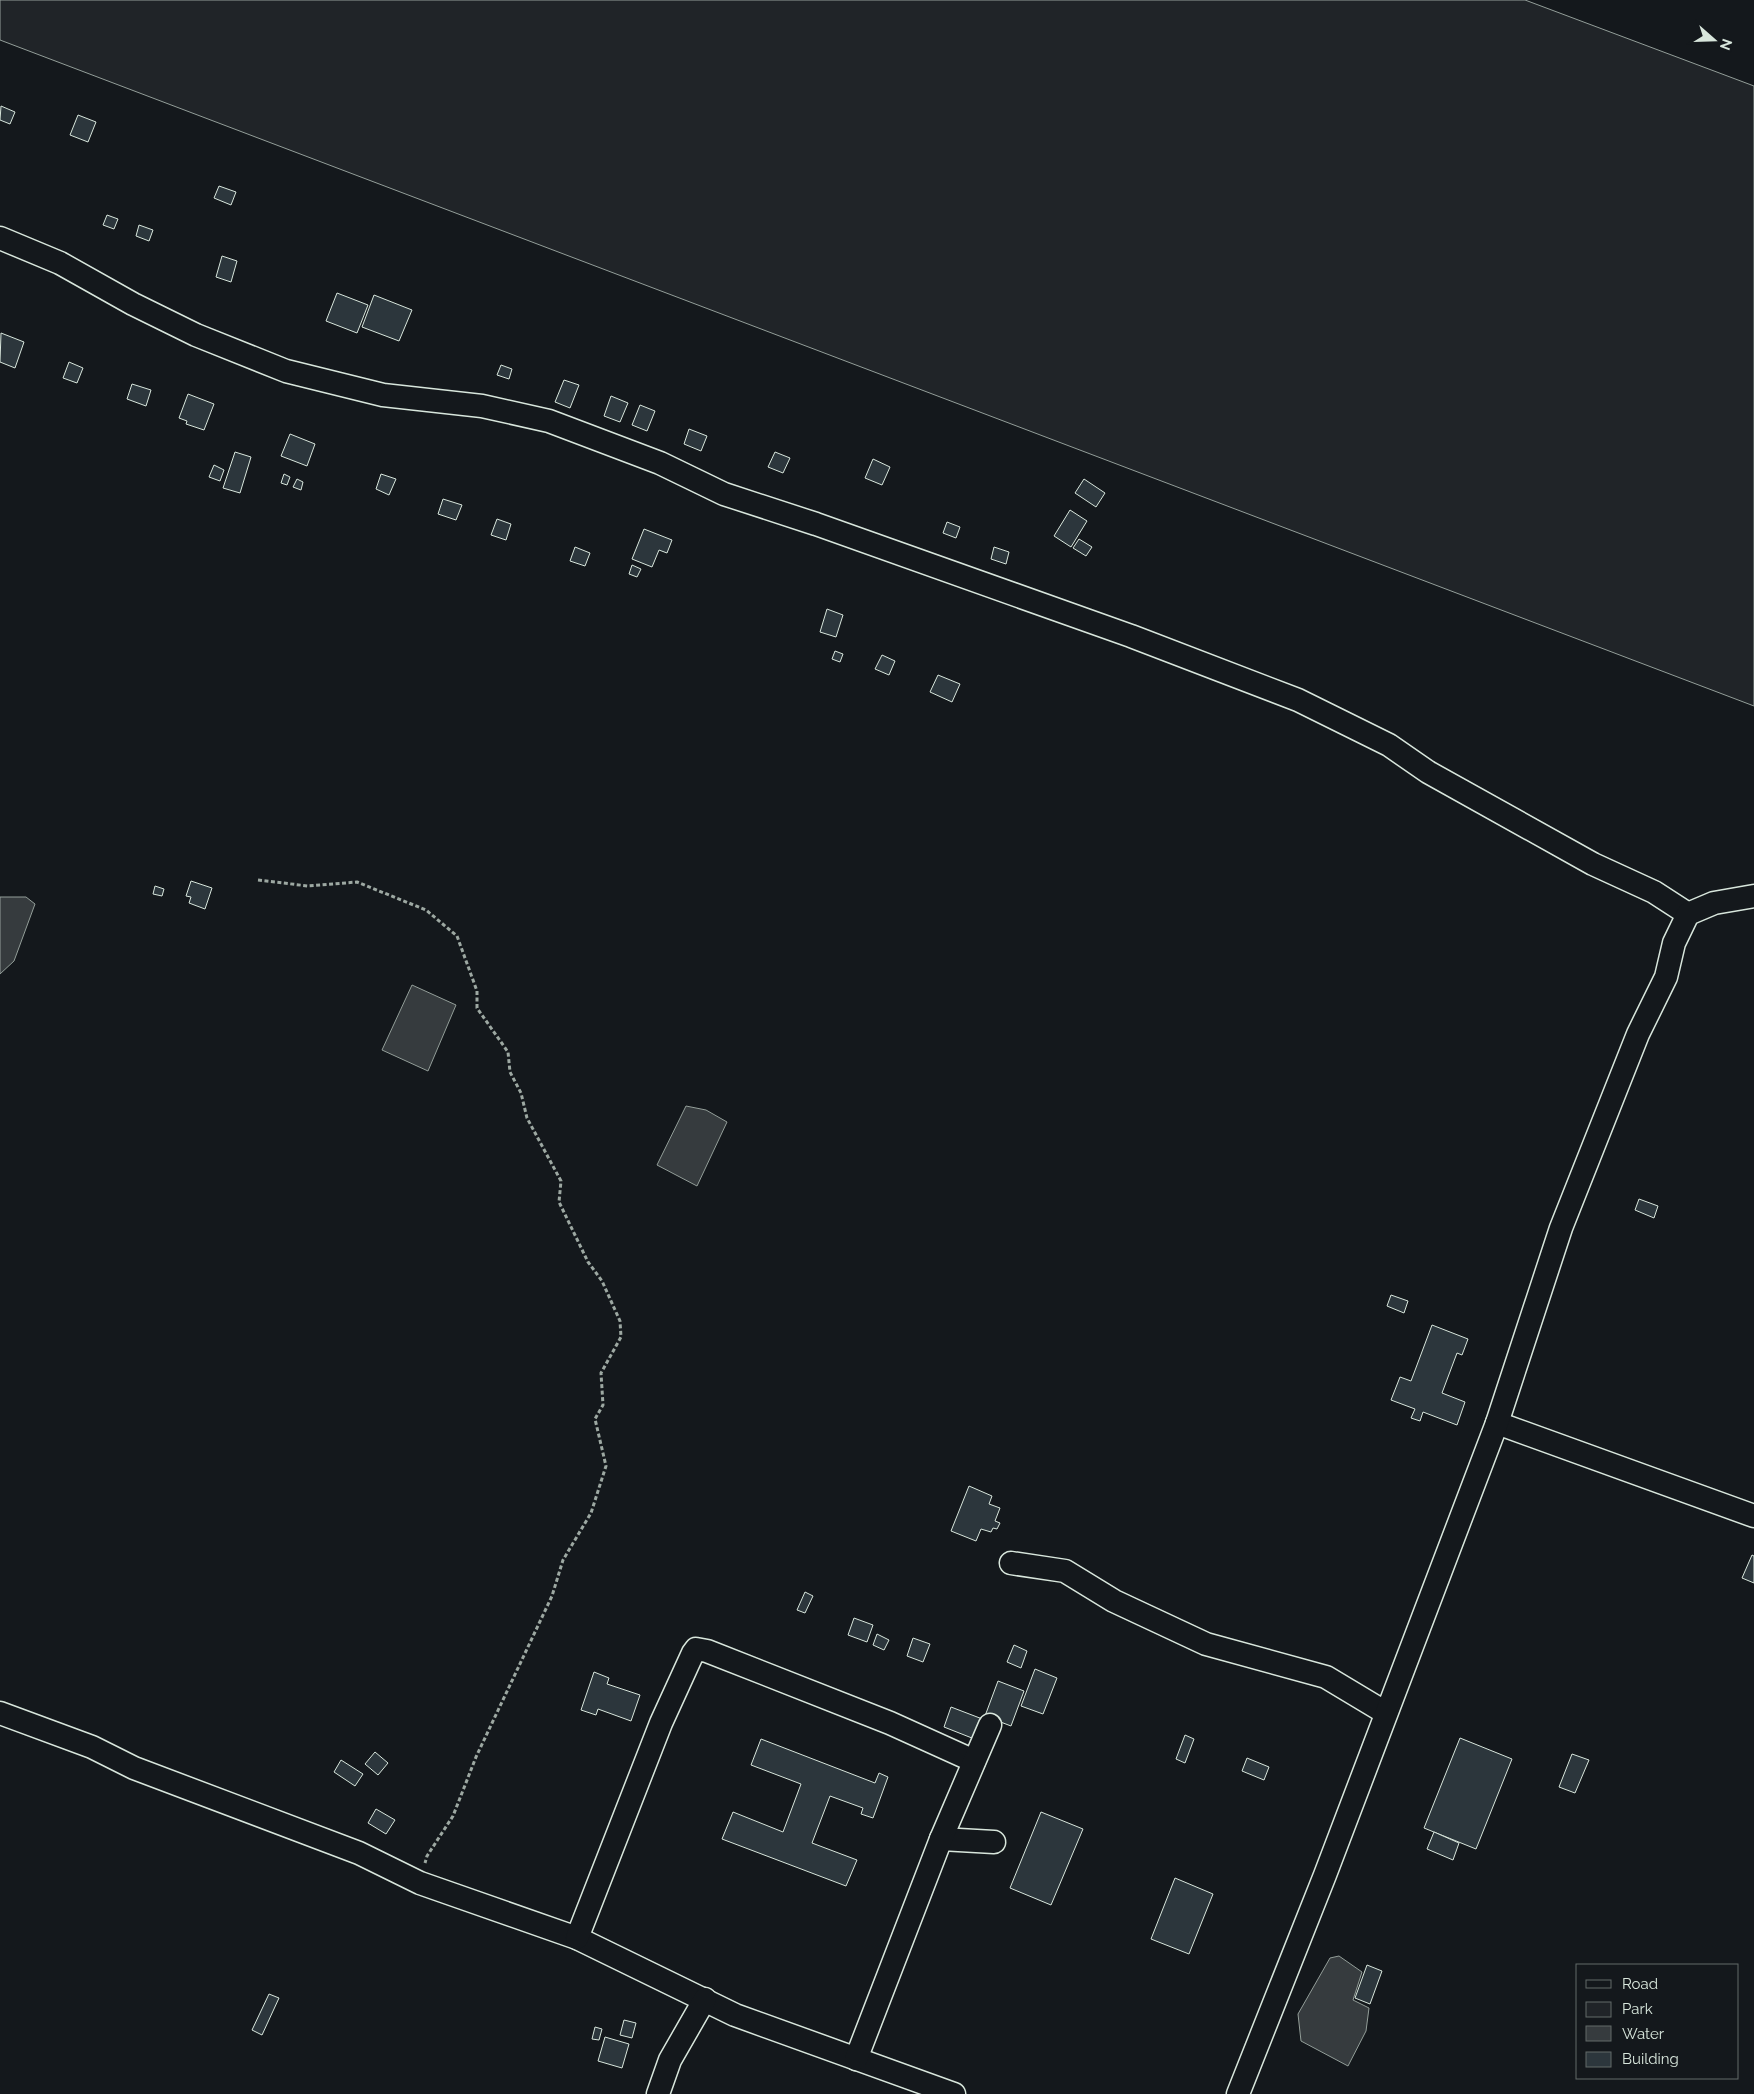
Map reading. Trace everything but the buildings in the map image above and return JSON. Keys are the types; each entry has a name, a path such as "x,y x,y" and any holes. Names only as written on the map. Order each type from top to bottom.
{"street":[{"path":"0,238 60,263 133,304 196,335 286,371 383,395 482,406 549,421 660,463 724,494 816,524 1131,636 1298,700 1389,745 1428,772 1593,864 1654,892 1688,914"},
{"path":"1238,2094 1325,1875 1497,1423 1561,1228 1638,1034 1666,977 1674,944 1688,914 1714,903 1754,896"},
{"path":"1497,1423 1754,1516"},
{"path":"1011,1563 1065,1571 1114,1601 1206,1644 1326,1677 1386,1713"},
{"path":"577,1938 662,1722 696,1649 707,1651 890,1723 974,1761"},
{"path":"0,1713 92,1747 134,1768 358,1853 420,1883 577,1938 735,2015 954,2094"},
{"path":"856,2059 941,1839 990,1725"},
{"path":"941,1839 994,1842"},
{"path":"658,2094 670,2060 705,1999"}],"path":[{"path":"258,880 308,886 357,882 426,910 457,936 477,991 477,1008 508,1052 510,1072 521,1093 527,1118 562,1181 559,1202 588,1262 602,1281 620,1321 621,1337 601,1373 603,1405 595,1419 606,1466 591,1513 564,1560 552,1596 476,1757 454,1816 428,1856 420,1883"}],"green space":[{"path":"0,0 1525,0 1754,86 1754,706 0,40"}],"water":[{"path":"0,897 26,897 35,904 14,961 0,974"},
{"path":"412,985 456,1005 428,1071 382,1050"},
{"path":"686,1106 706,1110 727,1122 697,1186 657,1165"},
{"path":"1339,1956 1362,1972 1353,2000 1369,2008 1366,2031 1348,2066 1301,2041 1298,2014 1330,1958"}]}
